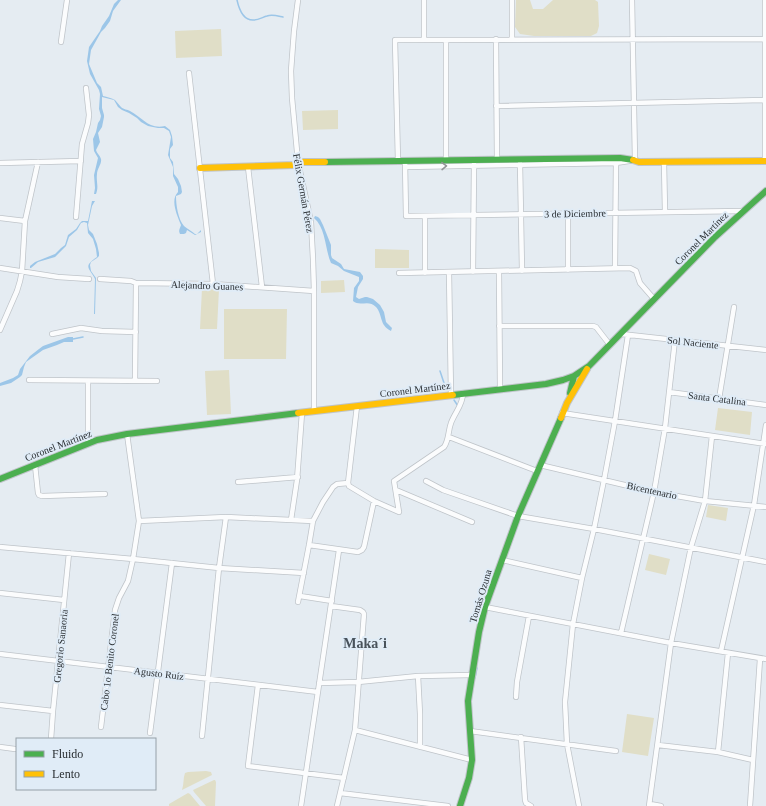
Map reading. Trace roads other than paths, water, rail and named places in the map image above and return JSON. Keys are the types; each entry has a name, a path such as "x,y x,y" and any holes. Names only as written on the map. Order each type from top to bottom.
{"street":[{"path":"61,42 68,0"},
{"name":"Félix Germán Pérez","path":"298,0 291,71 292,98 298,162 311,222 314,291 314,411"},
{"path":"424,0 424,40"},
{"path":"512,0 512,39"},
{"path":"632,0 634,103 633,160"},
{"path":"200,168 295,165 298,162 398,161 405,164 616,160 620,158 639,162 664,162 766,158 765,0"},
{"path":"496,39 497,160"},
{"path":"398,161 395,40 766,39"},
{"path":"446,40 446,160"},
{"path":"189,73 213,284"},
{"path":"76,217 82,144 89,115 86,88"},
{"path":"496,106 765,100"},
{"path":"405,164 446,160 474,163 497,160 520,162"},
{"path":"615,268 616,160"},
{"path":"0,163 81,161"},
{"path":"0,330 17,290 22,271 25,221 38,162"},
{"path":"520,162 522,271"},
{"path":"664,162 665,212"},
{"path":"473,272 474,163"},
{"name":"3 de Diciembre","path":"405,164 406,216 743,211"},
{"path":"248,167 262,287"},
{"name":"Coronel Martínez","path":"0,479 88,443 127,434 546,384 574,376 589,366 715,237 766,191"},
{"path":"568,214 568,270"},
{"path":"425,216 425,273"},
{"path":"0,218 25,221"},
{"path":"0,268 58,277 89,279"},
{"path":"399,273 499,272 626,268 637,272 640,283 654,299"},
{"path":"449,272 451,395"},
{"path":"499,272 500,389"},
{"name":"Alejandro Guanes","path":"100,280 131,281 136,283 213,284 314,291"},
{"path":"135,381 136,283"},
{"path":"718,399 734,307"},
{"path":"500,326 593,326 596,327 610,345"},
{"path":"52,334 81,328 102,331 136,332"},
{"name":"Sol Naciente","path":"621,334 766,350"},
{"path":"579,806 567,744 565,702 573,624 604,480 615,421 628,335"},
{"path":"621,633 654,492 665,428 675,340"},
{"name":"Tomás Ozuna","path":"460,806 472,760 468,701 485,607 518,516 538,468 567,403 589,366"},
{"name":"Tomás Ozuna","path":"567,403 574,376"},
{"path":"29,380 157,381"},
{"path":"88,380 88,443"},
{"name":"Santa Catalina","path":"669,392 766,405"},
{"path":"357,406 348,483 349,486 374,501 399,512 394,483 396,480 444,447 448,437 450,424 461,404 463,393"},
{"path":"291,520 298,477 302,413"},
{"path":"562,413 765,444"},
{"path":"721,651 754,505 765,444 766,425"},
{"name":"Cabo 1o Benito Coronel","path":"101,727 115,610 119,598 128,581 134,559 139,521 127,434"},
{"path":"661,806 650,805 671,643 691,547 705,500 712,436"},
{"name":"Bicentenario","path":"448,437 538,468 604,480 654,492 766,507"},
{"path":"36,464 39,495 104,494"},
{"path":"238,482 298,477"},
{"path":"426,482 443,490 518,516 766,562"},
{"path":"298,602 313,521 333,487 337,484 348,483"},
{"path":"396,490 472,522"},
{"path":"309,545 358,552 362,550 364,547 374,501"},
{"path":"139,521 226,517 313,521"},
{"path":"202,736 219,568 226,517"},
{"path":"0,547 219,568 304,573"},
{"path":"301,806 339,550"},
{"name":"Gregorio Sanaoria","path":"51,738 69,553"},
{"path":"502,560 582,578"},
{"path":"150,733 172,563"},
{"path":"0,593 64,600"},
{"path":"300,596 360,610 364,613 355,730 338,806"},
{"path":"485,607 671,643 766,659"},
{"path":"516,697 517,682 529,616"},
{"path":"718,752 728,653"},
{"name":"Agusto Ruíz","path":"0,654 318,692"},
{"path":"750,806 760,659"},
{"path":"320,683 358,682 418,676 472,675"},
{"path":"418,676 420,747"},
{"path":"258,685 248,766 344,778"},
{"path":"0,705 53,711"},
{"path":"355,730 472,760"},
{"path":"470,731 616,751"},
{"path":"521,737 525,800 526,803 531,806"},
{"path":"658,745 718,752 753,760"},
{"path":"0,747 15,749"},
{"path":"340,793 448,806"}],"water":[{"path":"118,0 121,0 113,11 110,21 101,32 91,50 89,64 97,83 101,87 103,96 115,100 122,108 129,110 150,125 159,127 165,126 170,130 173,145 170,149 170,158 173,162 174,174 178,179 182,192 176,196 176,204 180,220 184,226 197,234 195,235 187,230 184,234 179,233 181,225 174,203 176,195 178,192 178,187 173,176 173,167 168,155 171,137 169,131 164,128 148,126 118,107 114,100 102,97 104,117 102,127 98,133 100,142 96,150 101,158 101,161 97,172 97,191 96,194 94,194 94,175 98,158 94,151 93,139 101,116 99,109 100,94 90,74 87,61 89,47 109,16 114,4"},
{"path":"92,201 95,201 92,206 88,225 89,230 93,234 97,244 99,253 99,256 91,262 90,265 91,271 96,278 95,314 95,279 88,268 88,265 92,260 97,257 93,239 88,233 87,223 81,223 77,230 69,237 66,246 55,257 38,262 30,268 30,266 35,262 55,254 65,245 68,235 76,229 82,221 88,221"},
{"path":"315,216 320,219 323,225 331,245 332,258 341,264 344,269 360,272 363,276 363,279 358,287 356,297 359,299 367,297 373,299 380,305 384,312 386,322 392,328 391,331 387,329 383,323 376,307 367,303 356,303 353,301 354,288 359,281 359,277 344,271 331,263 321,227 314,218"},
{"path":"68,337 73,337 73,342 64,342 43,350 26,362 20,377 11,383 0,386 0,383 18,375 20,369 30,356 43,346"}],"waterway":[{"path":"237,0 242,14 247,19 258,20 265,16 271,15 283,17"},
{"path":"73,339 83,337"},
{"path":"440,371 446,389"},
{"path":"454,400 458,406"},
{"path":"475,678 477,668"}],"district":[{"name":"Maka´i","path":"365,643"}]}
